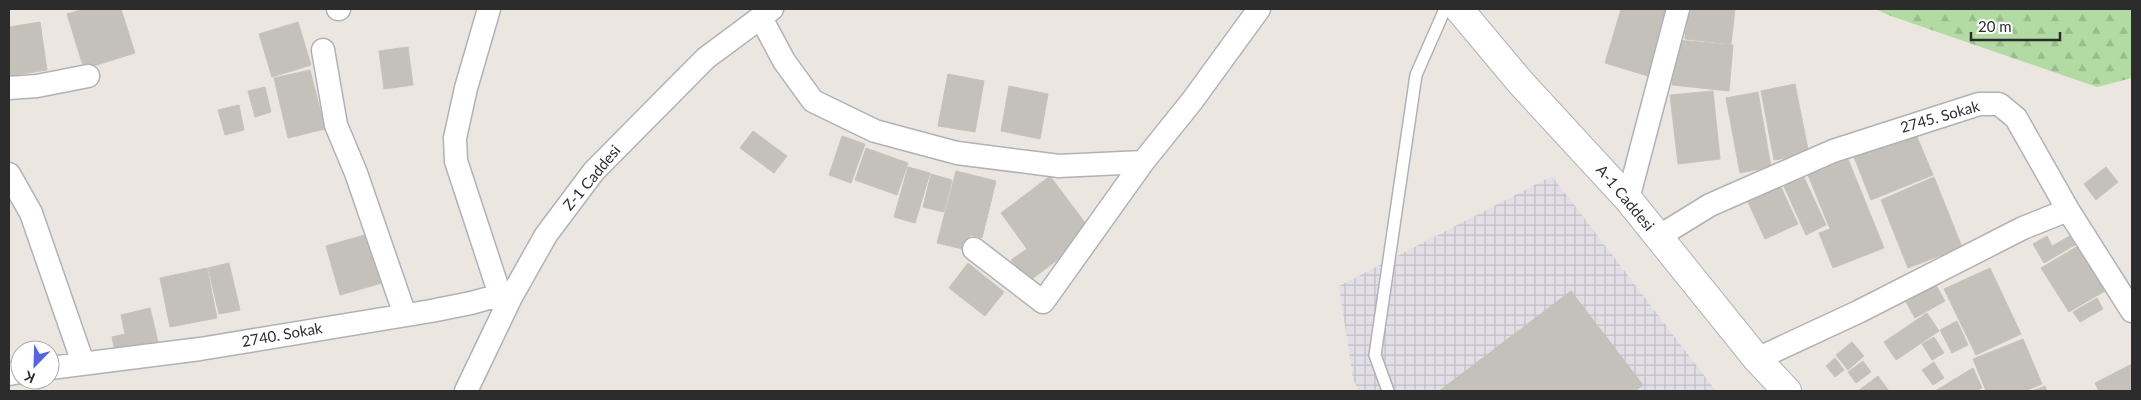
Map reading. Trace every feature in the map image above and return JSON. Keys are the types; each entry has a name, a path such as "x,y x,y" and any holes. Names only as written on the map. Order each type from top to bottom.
{"main road":[{"name":"A-1 Caddesi","path":"1458,9 1521,83 1628,199 1757,360 1787,391"}],"street":[{"path":"489,9 466,88 455,138 456,161 506,296"},
{"path":"974,249 1043,302 1143,162 1192,101 1259,9"},
{"path":"1628,199 1678,9"},
{"path":"767,13 784,61 813,101 875,131 957,153 1059,166 1143,162"},
{"name":"Z-1 Caddesi","path":"466,391 506,296 546,235 594,171 706,58 767,13"},
{"path":"323,50 336,125 356,173 405,315"},
{"path":"9,88 37,86 88,76"},
{"name":"2745. Sokak","path":"1658,238 1710,205 1833,151 1979,104 1998,104 2016,118 2068,210 2132,311"},
{"path":"9,174 30,213 83,363"},
{"path":"1757,360 1858,312 2023,228 2068,210"},
{"name":"2740. Sokak","path":"60,366 200,349 506,296"}],"lane":[{"path":"1388,391 1374,355 1416,75 1445,9"}],"shaded area":[{"path":"1552,176 1716,391 1359,391 1353,379 1339,286"}],"green space":[{"path":"1876,9 2132,9 2132,78 2097,87 1888,15"}],"building":[{"path":"84,9 121,9 135,53 84,69 67,14"},
{"path":"1621,9 1667,9 1648,76 1605,63"},
{"path":"1688,9 1735,9 1731,44 1685,39"},
{"path":"40,22 47,70 9,76 9,27"},
{"path":"298,22 311,65 272,77 259,34"},
{"path":"1677,40 1733,45 1729,91 1672,85"},
{"path":"408,47 413,85 384,89 379,51"},
{"path":"310,70 325,129 288,138 274,78"},
{"path":"948,74 984,81 975,132 938,126"},
{"path":"1795,84 1809,154 1774,160 1761,91"},
{"path":"1009,86 1048,94 1040,139 1001,131"},
{"path":"265,87 271,112 255,117 248,91"},
{"path":"1713,91 1720,159 1678,164 1670,95"},
{"path":"1758,92 1771,167 1740,173 1726,98"},
{"path":"239,105 244,130 225,135 218,110"},
{"path":"753,131 787,156 774,173 740,148"},
{"path":"1915,132 1933,175 1871,200 1854,157"},
{"path":"842,136 865,144 851,183 829,175"},
{"path":"866,148 908,163 897,195 855,180"},
{"path":"1848,159 1884,248 1833,268 1819,233 1830,229 1808,175"},
{"path":"908,167 930,173 915,223 894,217"},
{"path":"2106,167 2118,182 2096,200 2084,184"},
{"path":"956,171 996,181 982,238 970,235 967,250 937,243"},
{"path":"1802,173 1826,225 1806,235 1782,182"},
{"path":"931,174 952,180 944,212 923,207"},
{"path":"1050,176 1089,228 1068,244 1072,249 1028,282 1011,260 1027,249 1001,213"},
{"path":"1934,177 1962,247 1908,268 1881,200"},
{"path":"1780,185 1798,224 1765,239 1747,200"},
{"path":"368,234 382,283 340,295 326,246"},
{"path":"2047,236 2052,246 2070,236 2075,245 2044,263 2033,244"},
{"path":"2078,246 2105,291 2069,312 2041,268"},
{"path":"229,263 240,310 219,314 208,268"},
{"path":"968,263 1004,292 985,316 949,288"},
{"path":"207,268 217,318 170,327 160,278"},
{"path":"1990,268 2021,334 1976,355 1944,289"},
{"path":"1936,285 1945,301 1915,318 1906,302"},
{"path":"1571,291 1643,385 1635,391 1439,391"},
{"path":"2097,298 2103,309 2080,322 2073,312"},
{"path":"150,308 158,342 115,352 112,337 125,334 121,315"},
{"path":"1927,313 1939,331 1896,360 1884,342"},
{"path":"1957,321 1968,345 1952,353 1940,330"},
{"path":"1934,337 1944,353 1932,360 1922,344"},
{"path":"2023,339 2042,384 2025,391 1986,391 1973,359"},
{"path":"1852,342 1864,356 1848,370 1836,355"},
{"path":"1835,358 1844,370 1835,377 1826,366"},
{"path":"1863,361 1871,372 1856,383 1848,372"},
{"path":"1934,362 1944,378 1933,385 1922,370"},
{"path":"2132,364 2132,391 2099,391 2095,383"},
{"path":"1973,368 1982,388 1977,391 1935,391"},
{"path":"1878,376 1889,391 1858,391"},
{"path":"2045,386 2047,391 2032,391"}]}
